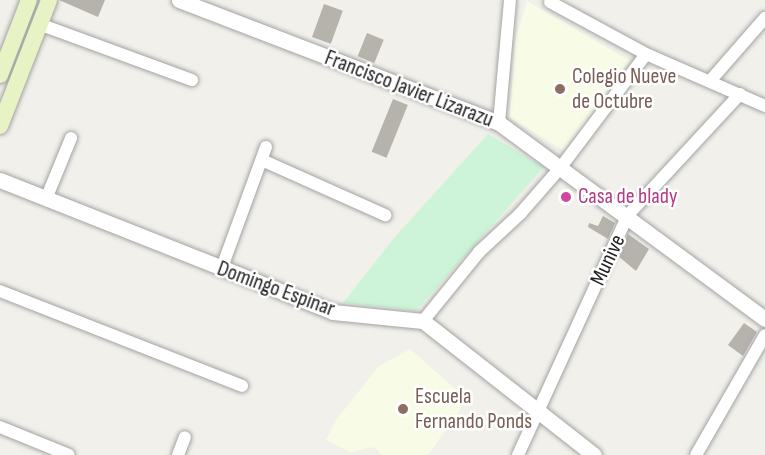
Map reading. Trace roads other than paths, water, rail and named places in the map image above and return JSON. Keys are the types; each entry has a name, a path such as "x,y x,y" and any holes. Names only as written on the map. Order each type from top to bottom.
{"main road":[{"path":"2,64 29,0"},
{"path":"0,126 49,0"}],"street":[{"name":"Francisco Javier Lizarazu","path":"179,0 499,123 628,215 765,320"},
{"path":"499,123 510,0"},
{"path":"550,2 646,54 765,106"},
{"path":"710,81 765,18"},
{"path":"39,24 192,80"},
{"path":"594,455 423,321 478,252 520,214 561,167 646,54"},
{"path":"2,64 23,66"},
{"name":"Munive","path":"518,455 628,215 740,94"},
{"path":"46,199 71,138"},
{"path":"221,270 264,161 266,147"},
{"path":"264,161 385,214"},
{"name":"Domingo Espinar","path":"0,180 221,270 333,312 423,321"},
{"path":"0,291 242,386"},
{"path":"696,455 765,335"},
{"path":"0,427 69,455"},
{"path":"178,455 185,437"}],"place":[{"name":"Colegio Nueve de Octubre","path":"560,89"},
{"name":"Casa de blady","path":"566,197"},
{"name":"Escuela Fernando Ponds","path":"403,409"}]}
